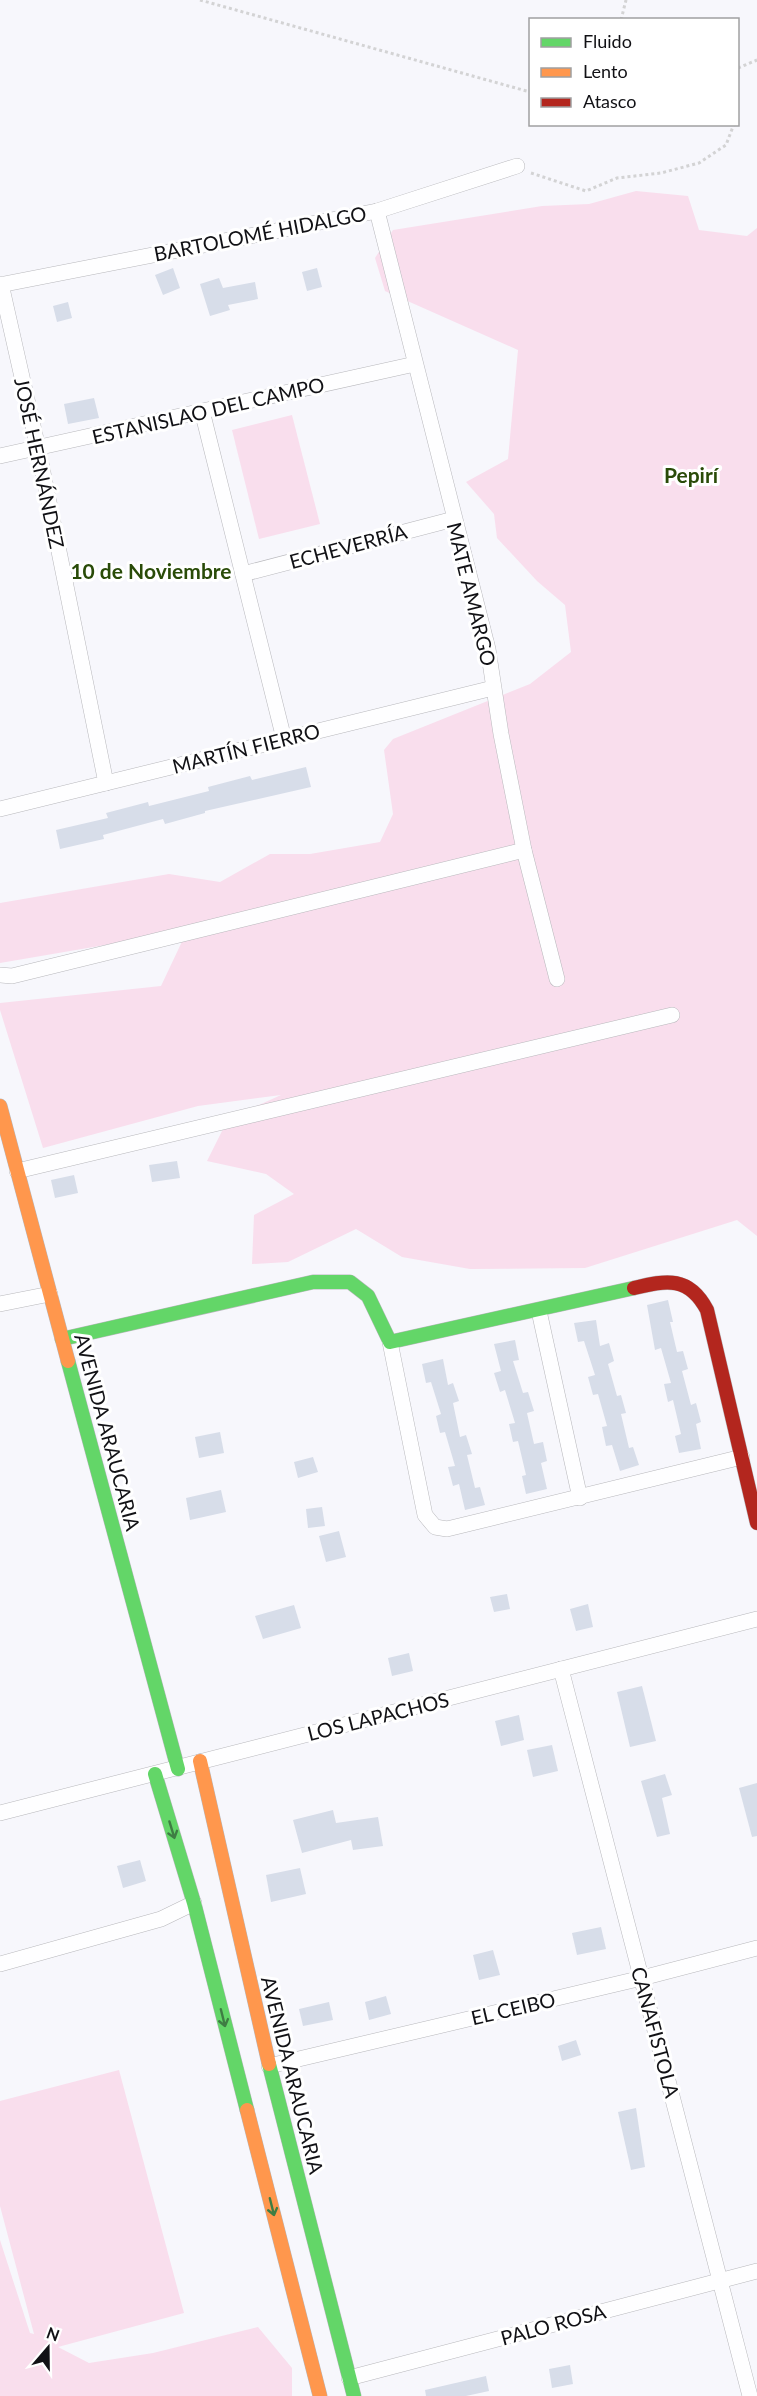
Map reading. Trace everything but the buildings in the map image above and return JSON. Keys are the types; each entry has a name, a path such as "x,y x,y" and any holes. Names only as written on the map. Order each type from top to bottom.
{"street":[{"name":"BARTOLOMÉ HIDALGO","path":"1,285 376,211 517,166"},
{"name":"MATE AMARGO","path":"376,211 488,649 493,688 524,850 557,979"},
{"name":"JOSÉ HERNÁNDEZ","path":"1,285 38,448 106,783"},
{"name":"ESTANISLAO DEL CAMPO","path":"0,456 415,364"},
{"path":"202,411 284,739"},
{"name":"ECHEVERRÍA","path":"243,574 454,519"},
{"name":"MARTÍN FIERRO","path":"0,808 493,688"},
{"path":"0,975 12,976 524,850"},
{"path":"17,1171 672,1015"},
{"name":"AVENIDA ARAUCARIA","path":"0,1106 178,1768"},
{"path":"62,1339 313,1282 350,1282 368,1296 390,1342 425,1515 435,1527 447,1529 742,1457"},
{"path":"390,1342 539,1311 660,1282 681,1283 699,1295 707,1310 757,1523"},
{"path":"0,1304 50,1294"},
{"path":"539,1311 580,1498"},
{"name":"LOS LAPACHOS","path":"0,1813 757,1619"},
{"name":"CANAFISTOLA","path":"561,1669 750,2396"},
{"name":"AVENIDA ARAUCARIA","path":"200,1761 269,2066 354,2396"},
{"path":"155,1774 194,1903 320,2396"},
{"path":"0,1964 161,1919 194,1903"},
{"name":"EL CEIBO","path":"269,2066 642,1978 757,1947"},
{"name":"PALO ROSA","path":"349,2378 757,2271"}],"path":[{"path":"200,0 529,91"},
{"path":"622,18 626,0"},
{"path":"739,68 757,60"},
{"path":"517,166 558,183 586,191 617,178 661,173 699,163 726,145 733,126"}],"shaded area":[{"path":"636,191 688,196 699,230 747,236 757,228 757,1236 737,1220 585,1268 470,1269 402,1257 356,1229 288,1262 252,1264 254,1215 294,1194 266,1174 207,1161 228,1119 281,1095 198,1106 43,1148 0,1010 0,1003 161,986 187,931 0,963 0,903 169,874 220,882 270,854 310,854 380,842 393,814 384,750 393,739 530,684 571,652 565,605 537,581 497,538 494,514 466,482 508,459 518,350 385,291 375,258 393,230 542,206 589,204"},
{"path":"292,415 320,524 259,539 232,430"},
{"path":"119,2070 184,2313 58,2347 89,2363 153,2353 258,2327 292,2368 292,2396 0,2396 0,2240 30,2333 34,2334 0,2206 0,2101"}],"traffic: fast":[{"path":"62,1339 313,1282 350,1282 368,1296 390,1342 634,1288"},
{"path":"68,1361 178,1769"},
{"path":"155,1774 194,1903 247,2110"},
{"path":"269,2064 354,2396"}],"traffic: slow":[{"path":"0,1106 68,1361"},
{"path":"200,1761 269,2064"},
{"path":"247,2110 320,2396"}],"traffic: jam":[{"path":"634,1288 657,1283 676,1283 693,1291 707,1310 757,1523"}],"district":[{"name":"Pepirí","path":"691,474"},
{"name":"10 de Noviembre","path":"151,570"}]}
